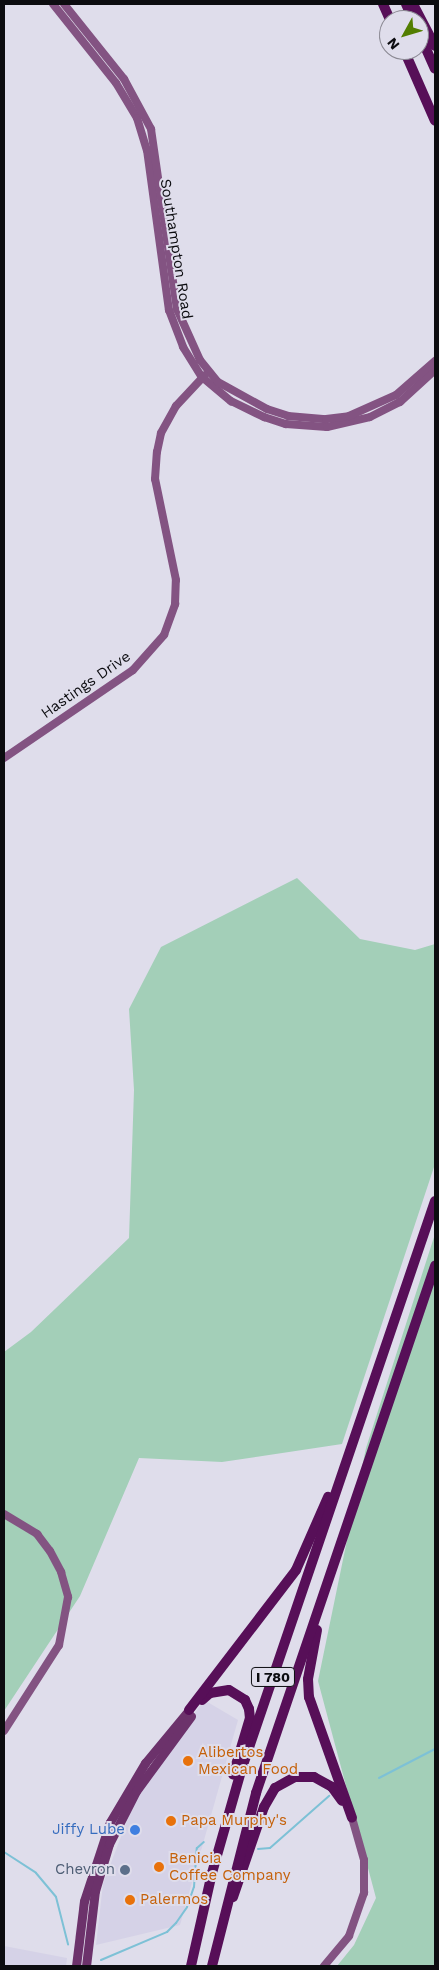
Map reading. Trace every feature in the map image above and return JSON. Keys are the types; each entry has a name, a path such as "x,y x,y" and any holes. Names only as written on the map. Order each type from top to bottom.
{"highway":[{"path":"413,4 435,46"},
{"path":"429,56 435,69"},
{"path":"408,60 435,121"},
{"name":"I 780","path":"191,1966 206,1895 242,1768 435,1201"},
{"name":"I 780","path":"212,1966 256,1793 435,1266"},
{"path":"191,1712 296,1570 347,1461"},
{"path":"352,1818 314,1718 308,1680 315,1639 347,1540 354,1507"},
{"path":"191,1712 203,1699 220,1690 238,1694 249,1709 250,1718 207,1872 206,1895"},
{"path":"218,1937 264,1806 275,1788 295,1777 319,1779 340,1796 352,1818"}],"main road":[{"path":"76,1966 84,1901 110,1822 145,1763 191,1712"},
{"path":"86,1966 95,1891 109,1844 136,1791 191,1712"}],"street":[{"name":"Southampton Road","path":"53,4 116,83 137,118 147,150 169,310 183,347 231,401 264,417 286,424 327,427 370,417 400,402 435,370"},
{"name":"Southampton Road","path":"64,4 124,79 151,129 177,309 189,341 205,374 251,403 288,416 326,420 349,416 396,395 435,360"},
{"name":"Hastings Drive","path":"4,758 133,670 164,635 175,604 176,580 155,479 157,452 161,433 176,406 205,374"},
{"path":"4,1514 37,1534 50,1551 61,1572 68,1597 59,1645 4,1731"},
{"path":"324,1966 349,1936 364,1892 364,1860 352,1818"}],"shaded area":[{"path":"204,1700 238,1720 180,1925 96,1945 103,1884 130,1813 140,1792"},
{"path":"4,1946 67,1958 66,1966 4,1966"}],"green space":[{"path":"297,878 360,939 415,950 435,944 435,1164 342,1444 222,1462 139,1458 80,1596 4,1711 4,1352 31,1332 129,1238 134,1090 129,1009 161,947"},
{"path":"435,1234 435,1966 337,1966 354,1945 376,1898 318,1681 366,1448"}],"waterway":[{"path":"379,1778 435,1749"},
{"path":"258,1849 270,1848 329,1796"},
{"path":"101,1960 167,1932 176,1923 187,1907 194,1887 197,1848 204,1842"},
{"path":"4,1852 36,1873 56,1897 68,1944"}],"place":[{"name":"Alibertos Mexican Food","path":"188,1761"},
{"name":"Papa Murphy's","path":"171,1821"},
{"name":"Jiffy Lube","path":"135,1830"},
{"name":"Benicia Coffee Company","path":"159,1867"},
{"name":"Chevron","path":"125,1870"},
{"name":"Palermos","path":"130,1900"}]}
